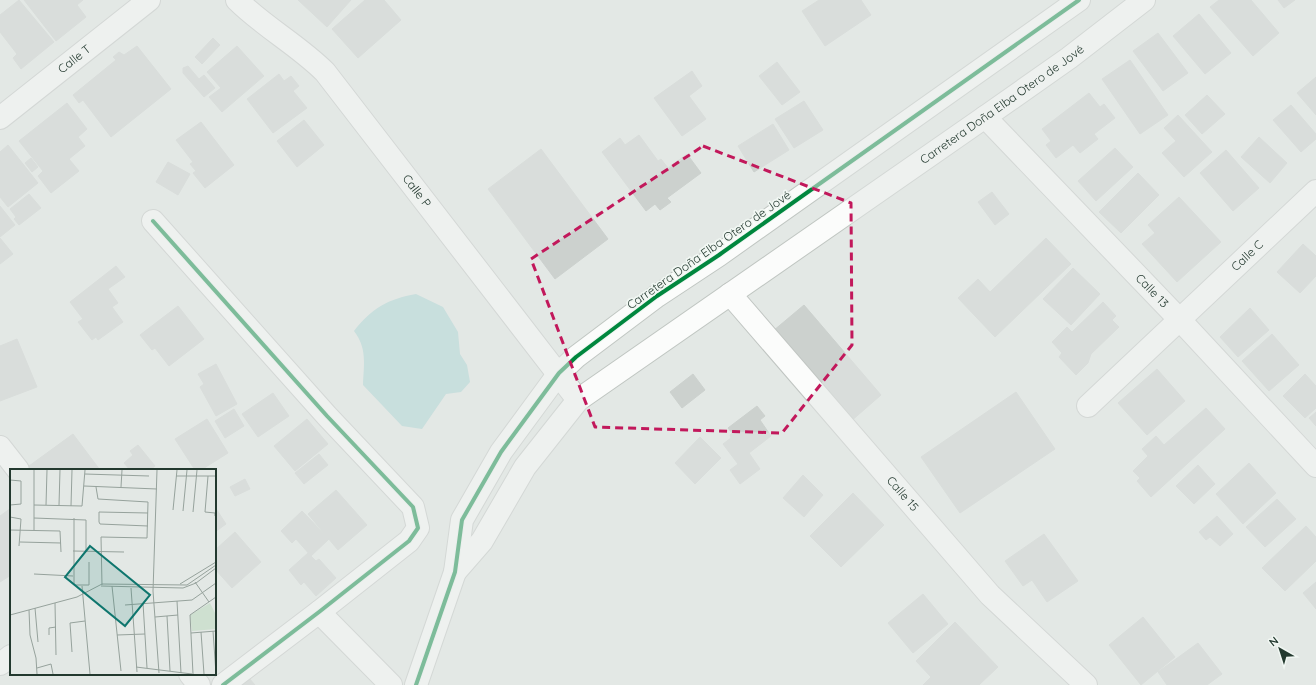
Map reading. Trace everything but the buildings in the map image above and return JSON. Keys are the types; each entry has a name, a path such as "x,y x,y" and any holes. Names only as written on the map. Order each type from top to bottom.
{"street":[{"name":"Calle T","path":"1,115 149,0"},
{"name":"Calle P","path":"237,0 254,17 309,56 325,72 559,373 578,400"},
{"name":"Carretera Doña Elba Otero de Jové","path":"416,685 455,572 462,520 501,452 559,373 576,357 657,296 744,237 1079,0"},
{"name":"Carretera Doña Elba Otero de Jové","path":"455,572 482,541 525,467 578,400 1069,58 1144,0"},
{"name":"Calle 13","path":"985,117 1180,320 1316,466"},
{"name":"Calle C","path":"1088,406 1316,191"},
{"path":"153,221 327,416 413,507 418,528 409,541 223,685"},
{"name":"Calle 15","path":"730,294 990,595 1086,685"},
{"path":"0,448 17,469"},
{"path":"319,612 391,685"},
{"path":"0,664 10,657"},
{"path":"191,675 199,685"}],"highlighted area":[{"path":"703,146 851,203 852,345 782,433 595,427 531,259"}],"water":[{"path":"416,294 443,307 458,332 460,354 467,365 470,382 461,392 446,394 422,429 402,426 363,385 363,350 354,331 367,316 381,306 397,299"}],"cycle path":[{"path":"416,685 455,572 462,520 501,452 559,373 576,357 657,296 719,255 1079,0"},
{"path":"153,221 327,416 413,507 418,528 409,541 223,685"}]}
